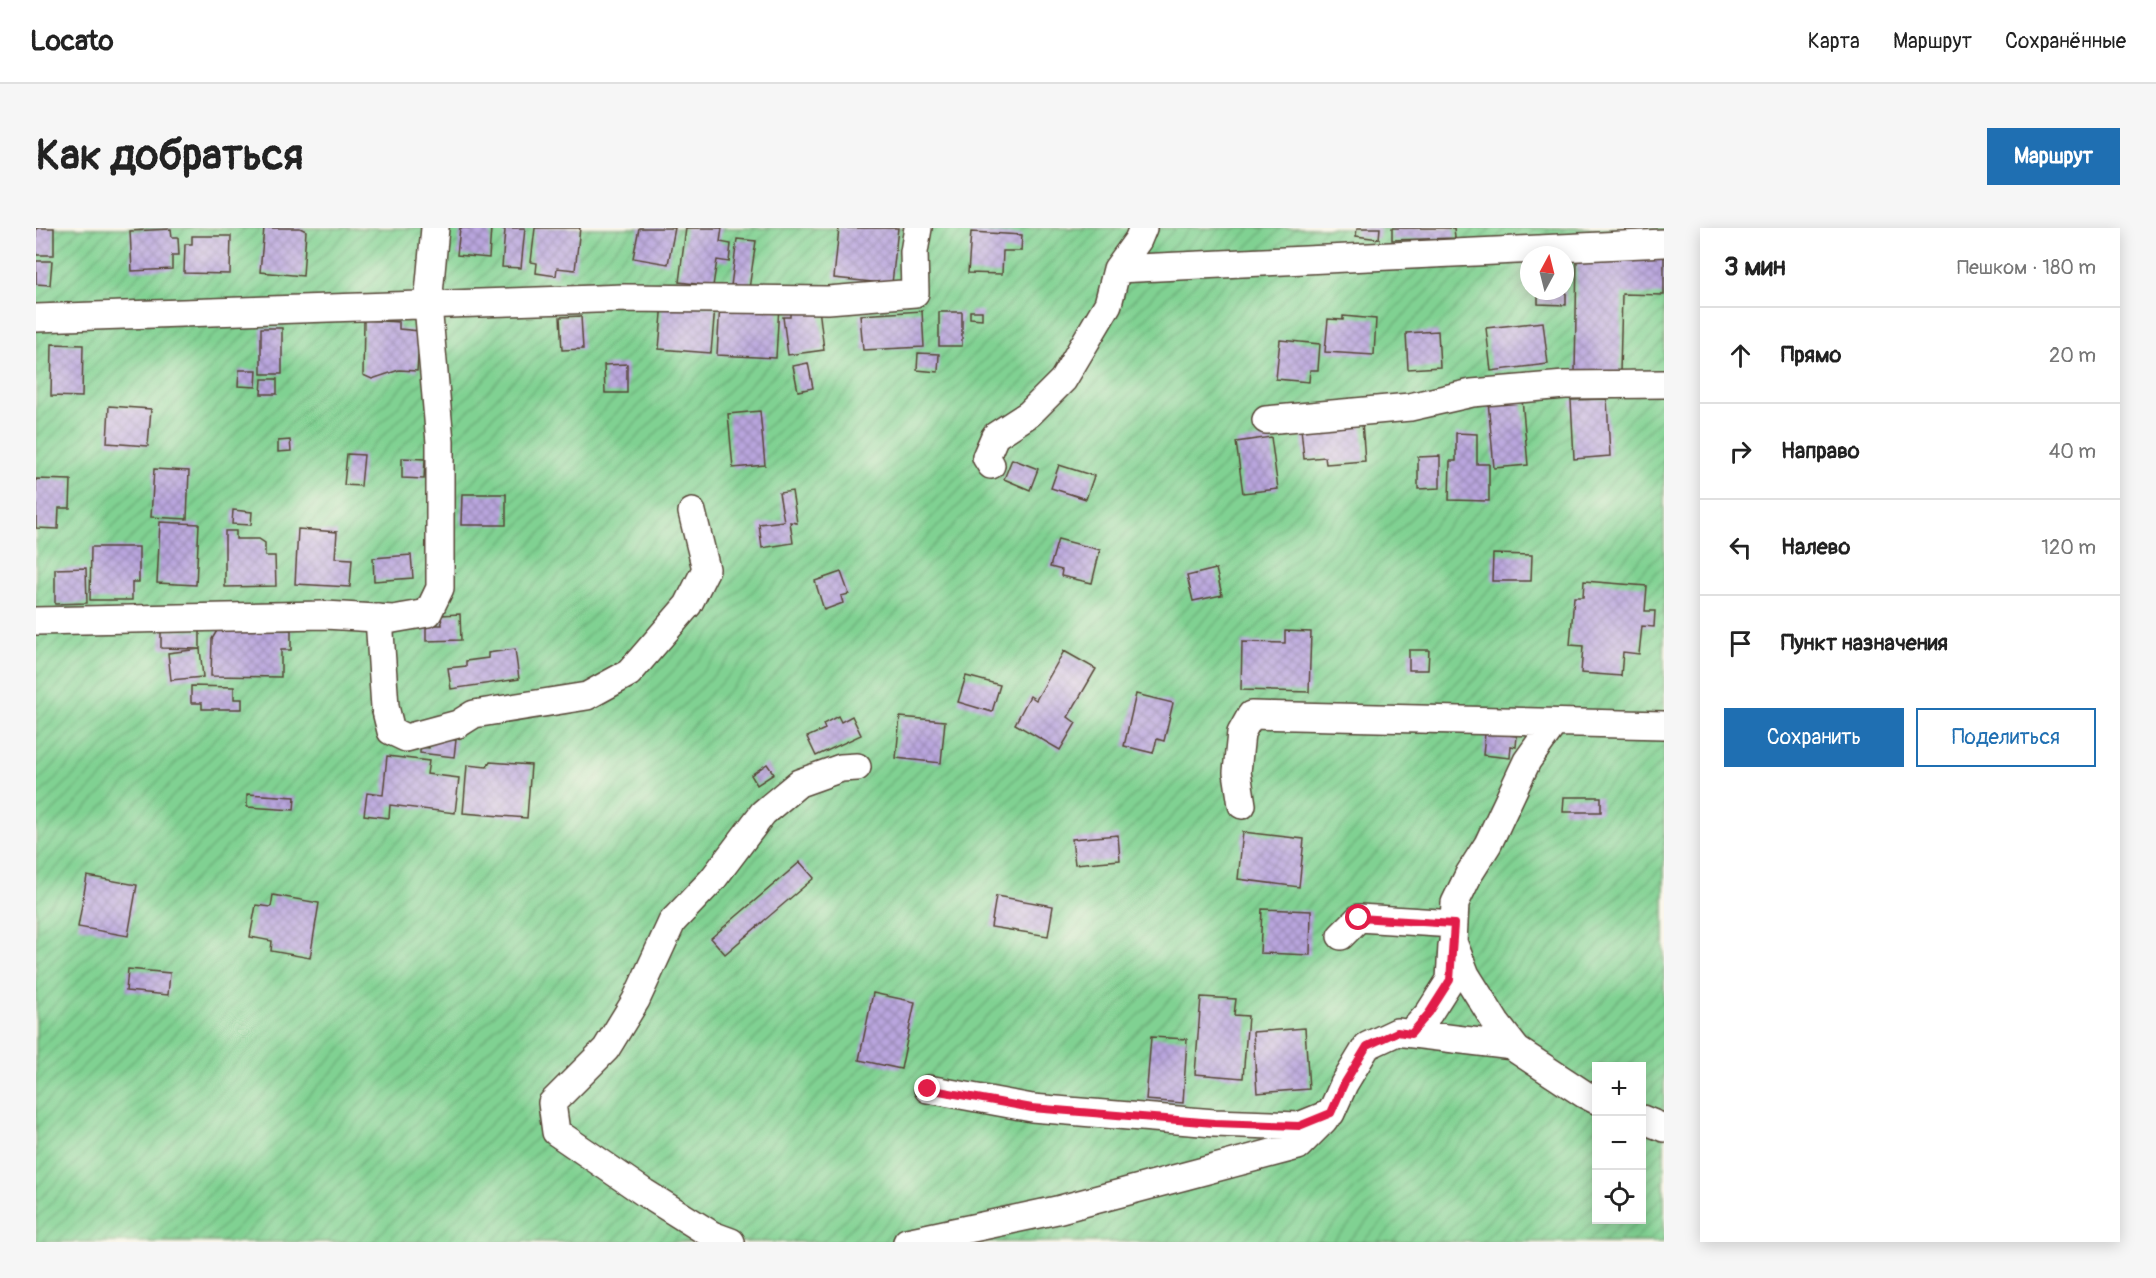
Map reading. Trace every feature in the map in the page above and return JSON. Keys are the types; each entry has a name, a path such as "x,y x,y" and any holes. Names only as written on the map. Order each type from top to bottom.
{"street":[{"path":"36,621 325,615 393,619 428,613 440,588 440,442 429,305 435,228"},
{"path":"36,318 625,298 828,300 915,293 914,252 918,228"},
{"path":"991,465 986,457 995,436 1029,414 1063,380 1108,304 1117,269 1138,240 1143,228"},
{"path":"1117,269 1664,243"},
{"path":"1266,420 1410,407 1472,393 1565,385 1664,384"},
{"path":"379,618 385,707 391,731 406,738 458,724 474,714 587,696 629,673 688,605 706,569 692,512"},
{"path":"1242,805 1237,772 1241,733 1251,716 1664,725"},
{"path":"1411,1034 1429,1013 1450,980 1455,903 1469,874 1488,844 1527,761 1554,723"},
{"path":"731,1242 712,1235 645,1193 556,1132 552,1103 606,1049 636,1000 672,922 713,879 763,813 799,783 841,768 856,767"},
{"path":"1341,936 1359,918 1453,933"},
{"path":"1453,933 1466,975 1496,1023 1517,1050 1592,1098"},
{"path":"907,1242 1057,1210 1298,1146 1331,1113 1344,1084 1367,1046 1397,1032 1514,1046"},
{"path":"928,1089 1032,1108 1214,1123 1299,1126 1331,1113"},
{"path":"1646,1121 1664,1128"}],"green space":[{"path":"36,228 1664,228 1664,1242 36,1242"}],"building":[{"path":"36,228 54,228 54,255 36,255"},
{"path":"264,228 300,228 306,231 303,276 260,272"},
{"path":"460,228 491,228 489,258 457,255"},
{"path":"500,228 525,228 521,268 502,267 505,230"},
{"path":"535,228 580,228 575,270 557,268 556,276 536,273 537,263 531,262"},
{"path":"639,228 675,228 668,264 633,258"},
{"path":"686,228 722,228 720,242 731,244 729,262 717,260 713,286 679,282"},
{"path":"839,228 898,228 892,284 834,278"},
{"path":"1357,228 1380,228 1379,239 1356,236"},
{"path":"1392,228 1454,228 1455,238 1392,240"},
{"path":"171,229 172,237 178,237 179,255 172,255 172,269 132,271 130,231"},
{"path":"971,232 1022,235 1021,251 1003,251 1002,274 968,273"},
{"path":"192,236 231,236 230,274 184,273 185,244 192,244"},
{"path":"737,239 756,241 749,289 731,286"},
{"path":"1577,255 1664,257 1664,295 1622,294 1620,373 1575,372"},
{"path":"36,261 52,261 50,285 36,284"},
{"path":"1538,300 1566,300 1566,305 1538,304"},
{"path":"663,302 715,307 711,353 659,349"},
{"path":"720,303 779,305 776,358 717,355"},
{"path":"819,308 824,350 788,355 783,317 790,317 790,311"},
{"path":"922,311 924,347 863,350 860,315"},
{"path":"970,311 982,311 982,319 970,318"},
{"path":"939,312 962,312 962,346 939,346"},
{"path":"581,316 583,349 562,350 560,317"},
{"path":"1343,316 1376,319 1374,355 1325,352 1328,319 1343,320"},
{"path":"364,320 399,322 399,329 420,331 417,371 399,370 372,379 363,375"},
{"path":"1543,322 1548,364 1491,371 1486,328"},
{"path":"261,328 282,328 282,374 261,374"},
{"path":"1438,331 1440,367 1408,369 1406,333"},
{"path":"1280,340 1320,344 1318,370 1310,370 1309,382 1276,379"},
{"path":"52,344 83,345 82,397 51,396"},
{"path":"918,353 939,354 938,372 917,370"},
{"path":"808,363 813,388 798,391 793,366"},
{"path":"627,364 627,393 605,393 604,365"},
{"path":"239,370 257,370 256,387 238,386"},
{"path":"262,379 277,379 277,394 261,394"},
{"path":"1522,399 1528,465 1494,468 1488,401"},
{"path":"1607,399 1610,456 1574,459 1571,400"},
{"path":"109,406 151,409 148,446 107,443"},
{"path":"760,411 765,465 733,468 728,414"},
{"path":"1362,422 1365,461 1326,464 1325,457 1304,459 1301,428"},
{"path":"1456,433 1477,434 1477,464 1489,464 1489,501 1449,500 1450,461 1456,461"},
{"path":"1271,437 1278,489 1243,493 1236,442"},
{"path":"290,440 291,451 278,452 278,441"},
{"path":"347,454 364,455 361,486 344,485"},
{"path":"1440,456 1440,488 1418,489 1418,457"},
{"path":"402,458 425,459 424,479 402,478"},
{"path":"1012,459 1038,469 1030,490 1004,479"},
{"path":"1059,465 1094,476 1086,499 1051,488"},
{"path":"154,469 189,471 187,519 151,517"},
{"path":"36,479 71,480 70,508 59,508 58,529 36,528"},
{"path":"792,491 797,523 790,522 793,543 762,548 759,524 784,521 779,493"},
{"path":"462,494 506,494 506,525 461,525"},
{"path":"233,510 252,512 251,525 232,524"},
{"path":"160,522 199,524 196,585 157,583"},
{"path":"298,529 337,532 335,558 352,559 350,587 295,584"},
{"path":"225,531 236,531 236,539 259,539 265,543 265,556 275,556 276,586 225,587"},
{"path":"1058,539 1100,550 1092,583 1061,576 1062,570 1050,567"},
{"path":"91,547 139,547 139,582 132,582 132,600 90,600"},
{"path":"1493,554 1532,555 1531,581 1492,581"},
{"path":"411,555 413,578 374,581 373,558"},
{"path":"86,568 87,603 55,604 55,569"},
{"path":"1216,569 1222,595 1193,601 1187,576"},
{"path":"841,572 849,594 841,596 843,603 824,610 815,581"},
{"path":"1584,581 1647,586 1645,611 1655,611 1654,627 1642,626 1639,654 1623,652 1621,676 1581,673 1583,646 1570,645 1574,597 1583,597"},
{"path":"460,614 461,640 426,641 426,625 442,625 441,615"},
{"path":"218,629 291,630 291,650 281,650 281,677 211,676 212,639"},
{"path":"161,630 200,631 200,649 161,648"},
{"path":"1285,631 1311,632 1309,692 1241,690 1242,642 1285,643"},
{"path":"200,649 203,677 171,680 168,653"},
{"path":"515,649 519,679 451,689 448,668 466,666 466,661 488,658 488,653"},
{"path":"1409,650 1429,650 1428,670 1409,670"},
{"path":"1064,651 1096,669 1068,717 1076,723 1060,750 1015,724 1030,696 1036,700"},
{"path":"966,676 1000,685 992,712 958,702"},
{"path":"191,686 234,687 234,699 242,699 242,709 202,709 202,703 191,703"},
{"path":"1136,694 1173,703 1164,741 1157,739 1153,753 1124,746"},
{"path":"838,716 841,722 852,716 861,735 816,756 807,737 825,729 823,724"},
{"path":"900,717 945,721 941,763 896,758"},
{"path":"1485,733 1517,736 1516,747 1511,746 1510,758 1483,755"},
{"path":"430,738 456,740 454,757 420,753 420,747 429,748"},
{"path":"387,756 429,761 427,774 459,778 455,813 390,805 389,818 364,815 367,793 383,795"},
{"path":"490,762 531,765 527,818 463,813 467,765 487,767"},
{"path":"767,764 774,774 757,785 751,775"},
{"path":"247,794 295,797 294,810 247,807"},
{"path":"1564,797 1601,797 1601,812 1563,812"},
{"path":"1243,832 1304,839 1299,887 1238,879"},
{"path":"1118,835 1120,860 1075,864 1072,839"},
{"path":"800,862 814,878 725,954 711,938"},
{"path":"87,876 137,885 128,936 78,927"},
{"path":"273,895 319,903 310,958 271,951 272,941 250,937 256,905 271,907"},
{"path":"996,896 1053,906 1048,936 991,927"},
{"path":"1262,909 1311,911 1310,955 1260,953"},
{"path":"128,969 170,973 168,995 126,991"},
{"path":"873,993 915,1002 901,1069 859,1060"},
{"path":"1201,997 1236,999 1234,1015 1248,1016 1243,1078 1195,1074"},
{"path":"1305,1028 1309,1089 1257,1093 1253,1032"},
{"path":"1151,1037 1187,1039 1183,1103 1146,1100"}],"route":[{"path":"928,1089 1032,1108 1214,1123 1299,1126 1331,1113 1344,1084 1367,1046 1397,1032 1411,1034 1429,1013 1450,980 1454,924 1359,918"}]}
